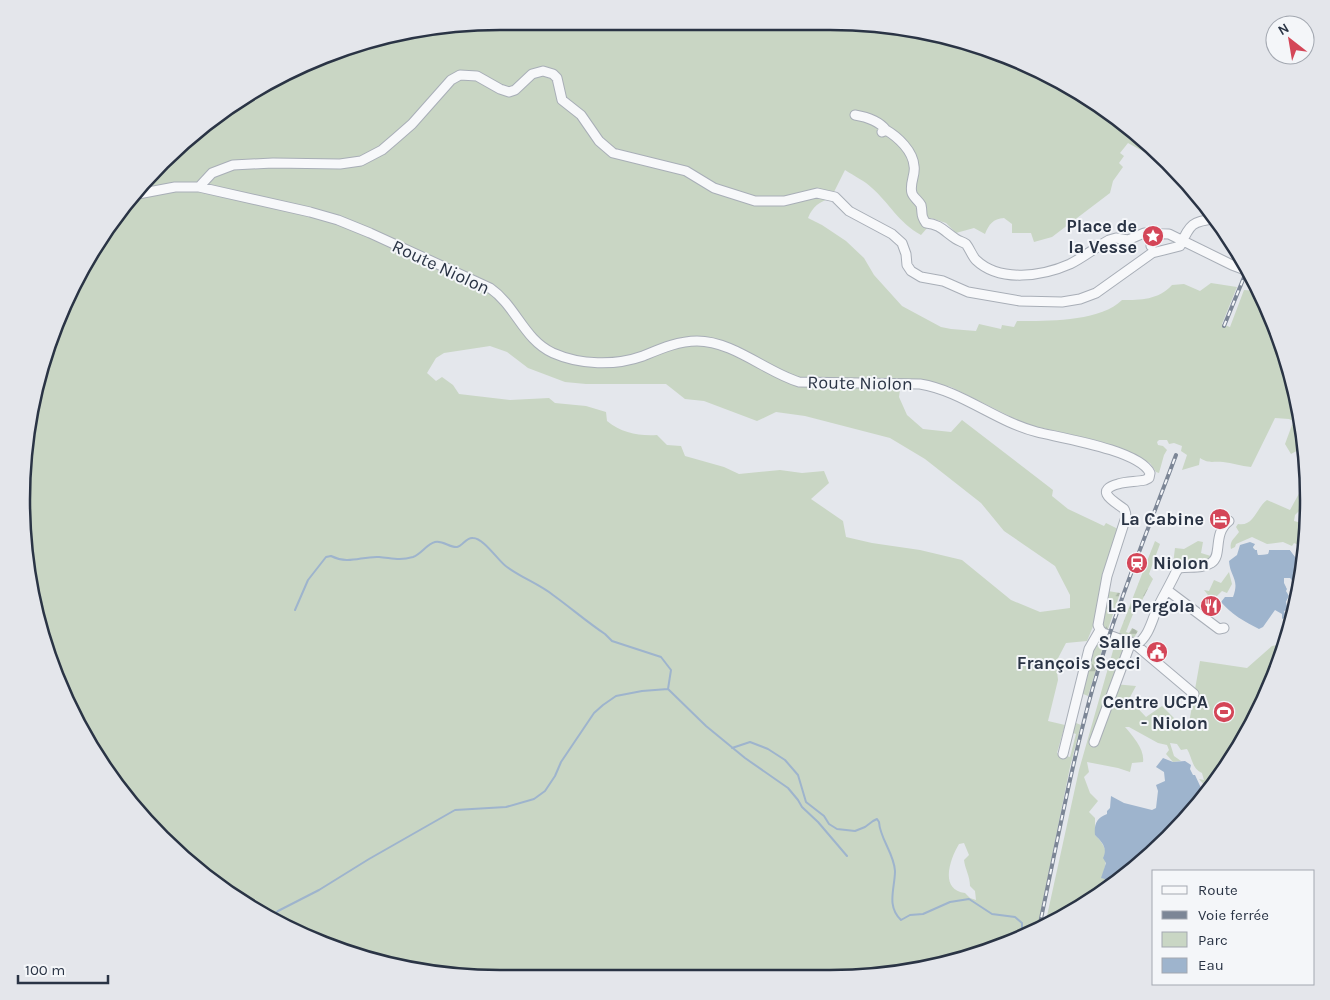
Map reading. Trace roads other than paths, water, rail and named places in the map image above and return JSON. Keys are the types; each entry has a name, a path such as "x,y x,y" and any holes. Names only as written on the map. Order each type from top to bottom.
{"street":[{"path":"199,187 212,172 233,165 273,163 340,164 361,161 382,150 412,124 446,85 457,76 464,74 477,76 500,89 512,92 532,74 543,71 553,74 557,78 562,100 581,115 599,141 609,151 620,156 687,169 714,188 760,202 789,200 817,193 835,196 849,211 892,234 902,243 907,265 911,271 921,276 943,281 968,292 1020,301 1062,302 1080,299 1096,293 1152,253 1176,248 1193,223 1207,220"},
{"path":"855,115 870,119 883,126 884,131 905,146 914,166 912,194 920,205 921,216 926,223 943,228 965,243 976,260 994,273 1018,275 1054,270 1072,263 1109,240 1116,238 1128,240 1144,232 1169,234 1239,268"},
{"name":"Route Niolon","path":"145,193 175,187 199,187 338,220 490,288 498,294 538,345 564,357 582,361 612,363 630,360 676,344 697,341 705,342 726,348 800,382 920,384 934,386 953,393 1021,427 1094,444 1142,464 1150,473 1147,479 1118,484 1107,491 1109,498 1124,510 1126,517 1107,576 1098,625 1100,630"},
{"path":"1151,246 1155,240 1156,232"},
{"path":"1134,643 1142,641 1148,633 1176,572 1180,568 1205,566 1213,562 1218,548 1220,531 1229,521"},
{"path":"1167,590 1219,629 1224,628"},
{"path":"1062,754 1089,649 1100,630 1103,633 1134,643 1194,694"},
{"path":"1094,742 1134,643"}],"water":[{"path":"1250,542 1255,544 1253,548 1257,550 1258,555 1268,554 1269,550 1290,550 1296,558 1293,583 1290,578 1284,578 1289,596 1286,602 1288,603 1287,610 1284,611 1285,617 1282,619 1282,614 1275,610 1263,627 1259,629 1238,617 1221,602 1225,597 1233,597 1235,591 1235,582 1229,561 1237,555 1240,545"},
{"path":"1163,758 1173,762 1185,761 1191,765 1190,769 1201,788 1162,832 1140,853 1104,882 1105,879 1101,878 1106,863 1103,858 1105,851 1104,845 1095,835 1096,822 1107,814 1110,808 1111,796 1124,803 1152,810 1156,808 1158,791 1156,785 1165,781 1164,772 1156,767"}],"waterway":[{"path":"295,610 308,580 326,557 331,556 344,560 373,557 404,559 416,556 435,542 457,547 468,539 477,539 507,567 548,591 612,641 661,657 671,670 668,689 706,726 745,758 788,788 802,807 818,822 847,856"},
{"path":"276,913 319,890 455,810 506,807 534,799 545,791 555,776 561,762 594,713 603,705 616,696 668,689"},
{"path":"732,748 750,742 768,749 785,760 798,775 806,802 837,829 855,831 877,819 894,864 892,897 896,915 901,920 910,915 923,914 950,902 969,899 992,914 1015,917 1022,923 1022,929"}],"railway":[{"path":"1224,326 1244,277"},
{"path":"1041,921 1071,777 1093,687 1122,599 1176,455"}],"place":[{"name":"Place de la Vesse","path":"1153,236"},
{"name":"La Cabine","path":"1220,519"},
{"name":"Niolon","path":"1137,563"},
{"name":"La Pergola","path":"1211,606"},
{"name":"Salle François Secci","path":"1157,652"},
{"name":"Centre UCPA - Niolon","path":"1224,712"}]}
